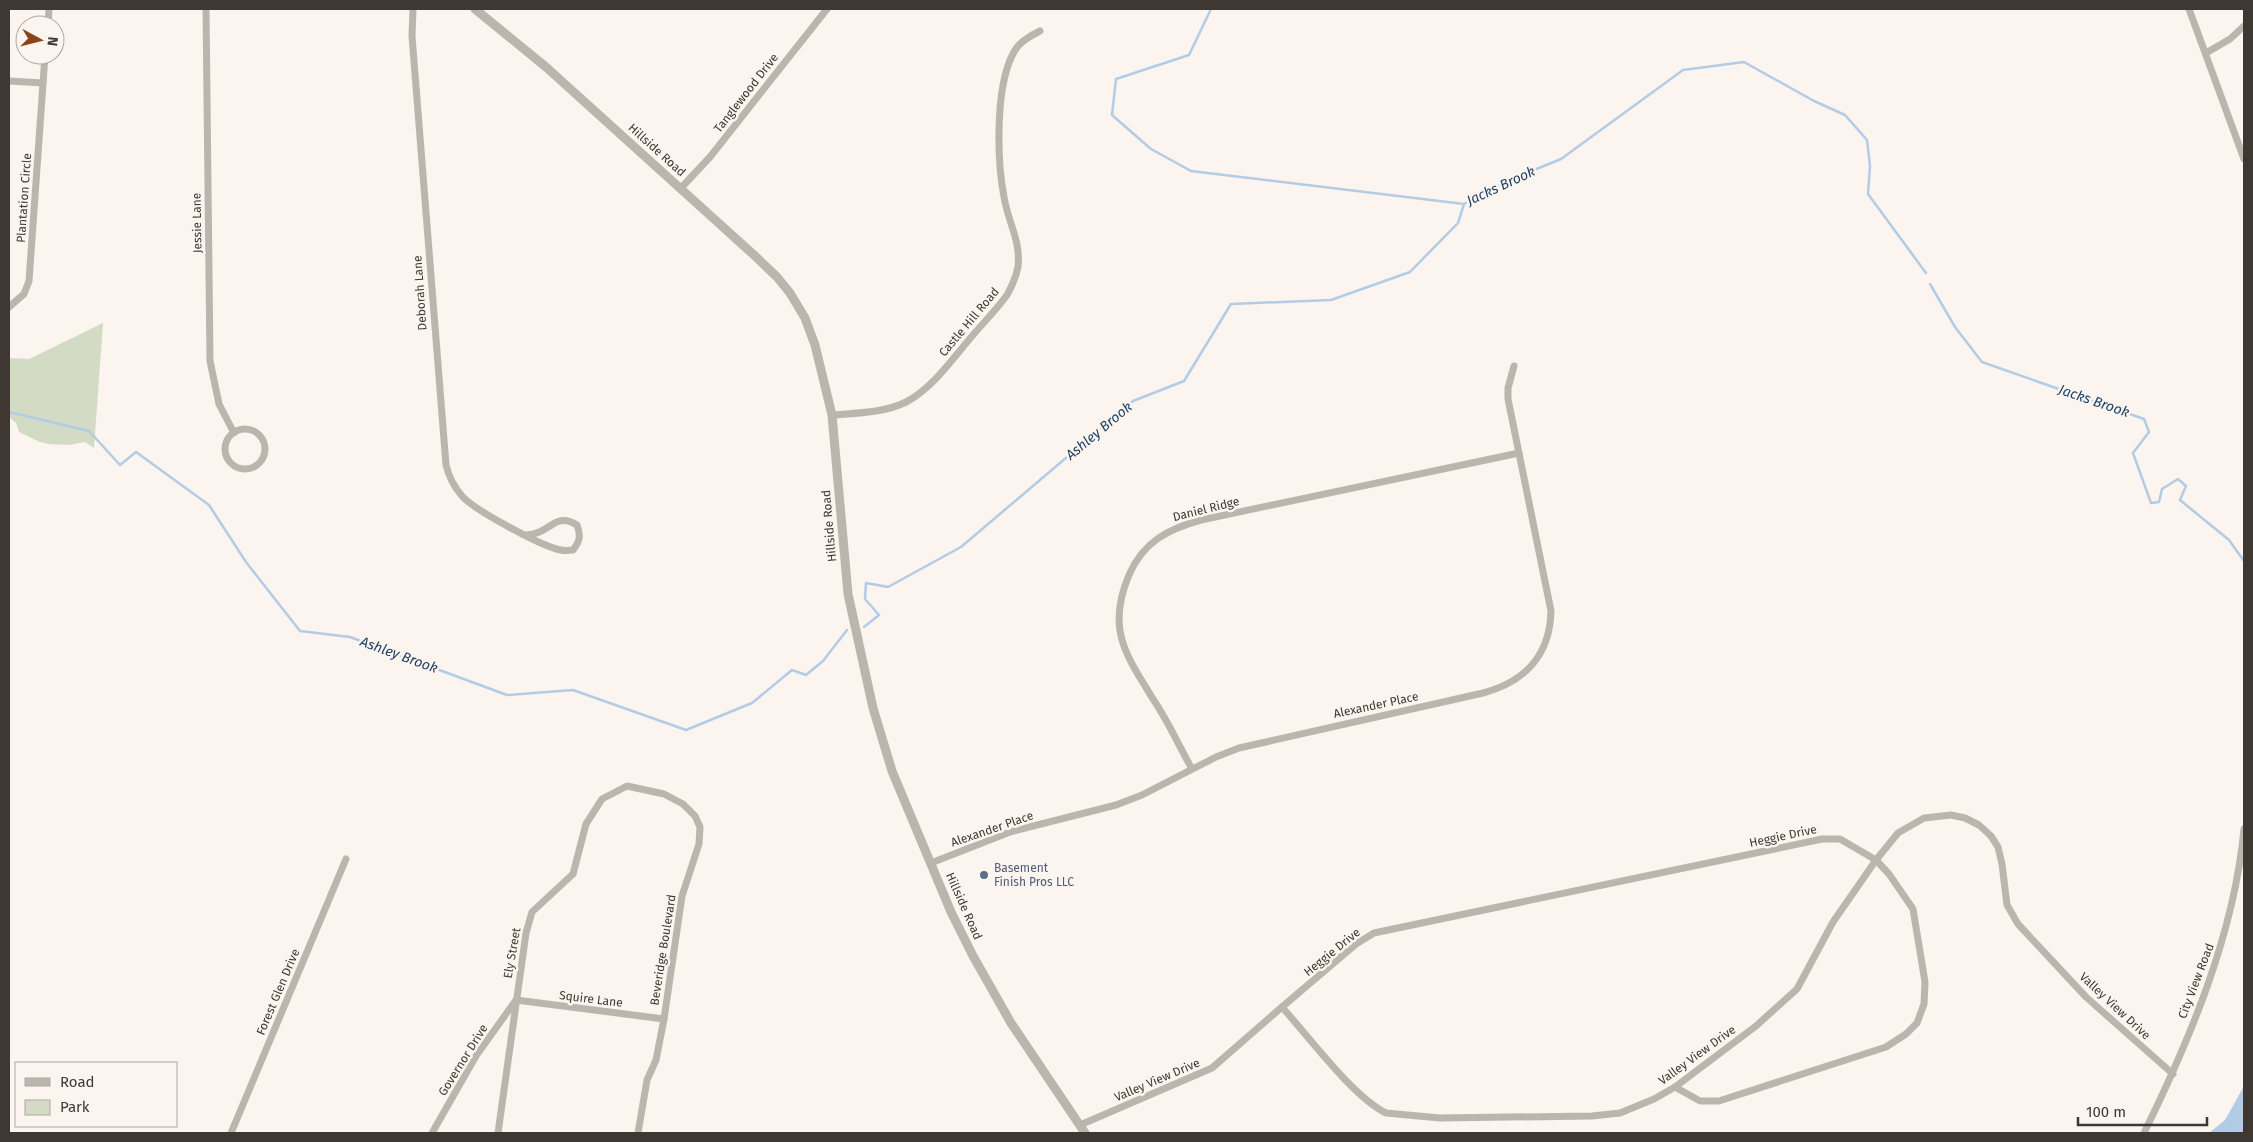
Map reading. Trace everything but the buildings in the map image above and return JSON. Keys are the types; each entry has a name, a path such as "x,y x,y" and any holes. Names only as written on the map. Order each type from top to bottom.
{"street":[{"name":"Jessie Lane","path":"206,9 210,361 219,404 234,433"},
{"name":"Deborah Lane","path":"413,9 412,36 446,465 454,486 470,504 526,535 561,550 573,550 579,543 580,534 577,525 563,519 538,534 526,535"},
{"name":"Hillside Road","path":"476,9 546,67 777,277 790,293 805,318 813,339 832,415 846,582 881,740 906,808 932,863 951,912 991,988 1034,1060 1083,1129"},
{"name":"Tanglewood Drive","path":"681,188 710,157 827,9"},
{"path":"2189,9 2244,159"},
{"path":"2206,53 2230,38 2244,26"},
{"name":"Castle Hill Road","path":"832,415 892,408 920,393 937,377 1001,303 1014,283 1018,267 1018,246 1004,198 999,149 999,120 1006,77 1012,57 1019,45 1040,31"},
{"name":"Plantation Circle","path":"9,307 24,294 28,281 45,65"},
{"path":"9,81 44,83"},
{"name":"Alexander Place","path":"932,863 1010,832 1116,805 1142,795 1228,752 1261,742 1497,689 1515,680 1530,667 1547,638 1551,606 1508,394 1514,366"},
{"path":"249,429 262,438 264,454 255,466 241,468 229,459 226,445 234,433 249,429"},
{"name":"Daniel Ridge","path":"1192,769 1154,699 1129,660 1119,629 1120,606 1125,585 1135,563 1150,545 1169,530 1201,520 1519,454"},
{"name":"Ely Street","path":"498,1133 526,933 532,912 573,874 586,824 602,799 626,786 658,792"},
{"name":"Beveridge Boulevard","path":"638,1133 647,1080 658,1053 682,896 701,832 698,819 690,810 677,800 658,792"},
{"name":"Valley View Drive","path":"1083,1129 1212,1068 1282,1007 1357,1092 1386,1113 1440,1118 1592,1116 1620,1113 1654,1099 1675,1087 1756,1026 1797,989 1833,922 1876,860 1898,834 1924,818 1951,815 1965,818 1979,825 1991,836 1998,847 2007,905 2018,924 2086,997 2173,1074"},
{"name":"City View Road","path":"2144,1133 2173,1074 2224,938 2241,860 2244,830"},
{"name":"Heggie Drive","path":"1282,1007 1356,944 1374,933 1822,839 1840,839 1876,860 1889,874 1913,910 1925,982 1924,1004 1917,1022 1906,1034 1886,1047 1720,1101 1700,1101 1675,1087"},
{"name":"Forest Glen Drive","path":"231,1133 346,859"},
{"name":"Squire Lane","path":"516,1000 664,1020"},
{"name":"Governor Drive","path":"432,1133 476,1056 516,1000"}],"green space":[{"path":"103,323 94,448 85,442 68,445 49,444 19,432 16,423 9,417 9,358 29,359"}],"water":[{"path":"2244,1086 2244,1133 2209,1133 2225,1120"}],"waterway":[{"name":"Jacks Brook","path":"1211,9 1189,55 1116,79 1112,115 1151,149 1191,171 1464,204 1505,182 1561,159 1683,70 1744,62 1814,101 1845,115 1867,140 1870,166 1868,194 1926,273"},
{"name":"Ashley Brook","path":"864,627 879,615 865,599 866,583 888,587 961,547 1133,401 1184,381 1231,304 1331,300 1410,272 1458,223 1464,204"},
{"name":"Jacks Brook","path":"1930,284 1955,327 1982,362 2144,419 2149,432 2133,453 2151,503 2159,502 2162,489 2178,479 2186,486 2180,500 2229,540 2244,561"},
{"name":"Ashley Brook","path":"9,412 89,431 120,465 136,452 209,505 246,562 300,631 350,637 507,695 573,690 686,730 752,703 792,670 806,675 823,661 847,630"}],"place":[{"name":"Basement Finish Pros LLC","path":"984,875"}]}
